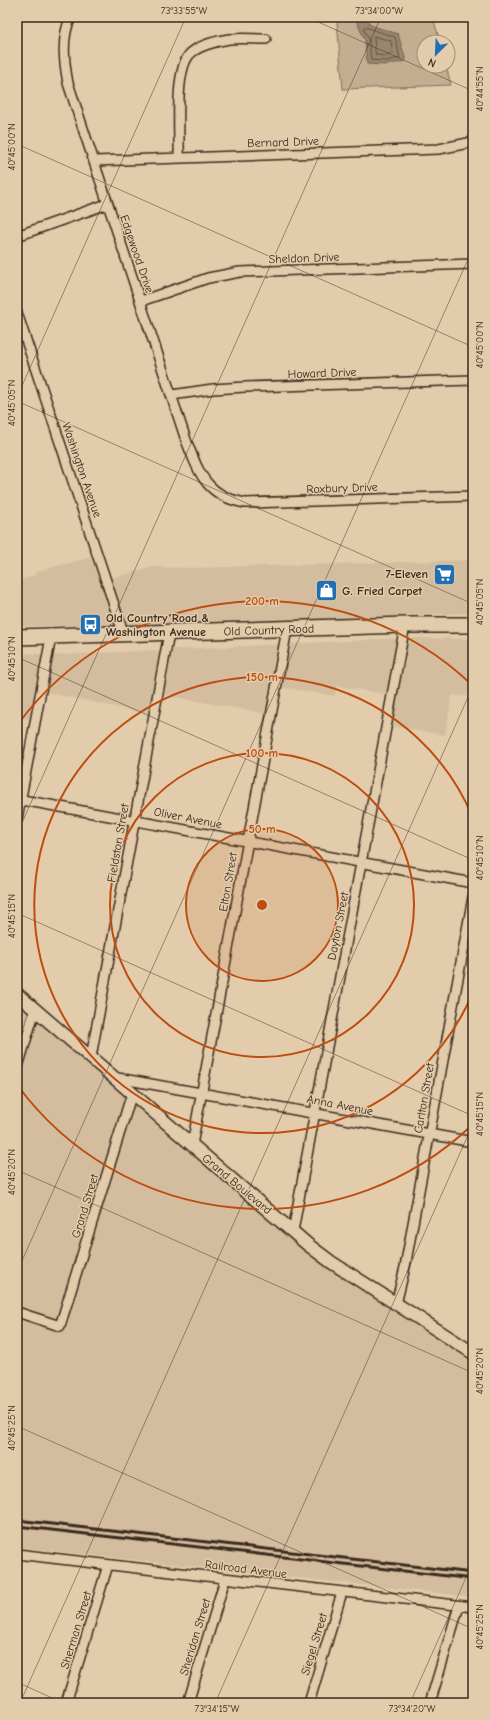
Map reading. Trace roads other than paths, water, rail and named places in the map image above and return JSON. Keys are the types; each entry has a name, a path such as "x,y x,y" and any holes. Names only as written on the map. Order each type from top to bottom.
{"main road":[{"name":"Old Country Road","path":"17,637 405,625 473,625"}],"street":[{"name":"Edgewood Drive","path":"70,17 64,42 64,65 68,83 186,440 200,474 214,491"},
{"path":"179,158 180,83 183,66 190,55 195,50 228,39 266,39"},
{"name":"Bernard Drive","path":"94,161 439,149 473,142"},
{"path":"17,236 107,204"},
{"name":"Sheldon Drive","path":"141,301 208,278 240,272 473,264"},
{"name":"Washington Avenue","path":"17,313 124,634"},
{"name":"Howard Drive","path":"172,395 213,389 244,387 473,380"},
{"name":"Roxbury Drive","path":"214,491 236,502 245,503 473,496"},
{"name":"Dayton Street","path":"293,1231 405,625"},
{"name":"Elton Street","path":"202,1092 287,629"},
{"name":"Fieldston Street","path":"91,1057 169,633"},
{"path":"17,819 19,799 51,637"},
{"name":"Oliver Avenue","path":"19,799 473,884"},
{"name":"Carlton Street","path":"396,1304 405,1268 473,897"},
{"name":"Grand Boulevard","path":"17,994 91,1057 112,1077 331,1262 473,1353"},
{"path":"17,1070 35,1010"},
{"name":"Anna Avenue","path":"112,1077 473,1142"},
{"path":"192,1145 202,1092"},
{"name":"Grand Street","path":"17,1312 60,1326 132,1093"},
{"name":"Railroad Avenue","path":"17,1554 473,1607"},
{"name":"Sherman Street","path":"66,1703 108,1565"},
{"name":"Sheridan Street","path":"188,1703 225,1579"},
{"name":"Siegel Street","path":"309,1703 342,1592"},
{"path":"430,1703 459,1606"}],"water":[{"path":"355,17 367,17 370,25 398,34 406,61 386,65 367,64 365,41"}],"railway":[{"path":"17,1520 473,1573"},
{"path":"17,1526 473,1579"}],"place":[{"name":"7-Eleven","path":"444,574"},
{"name":"G. Fried Carpet","path":"326,591"},
{"name":"Old Country Road & Washington Avenue","path":"90,625"}]}
